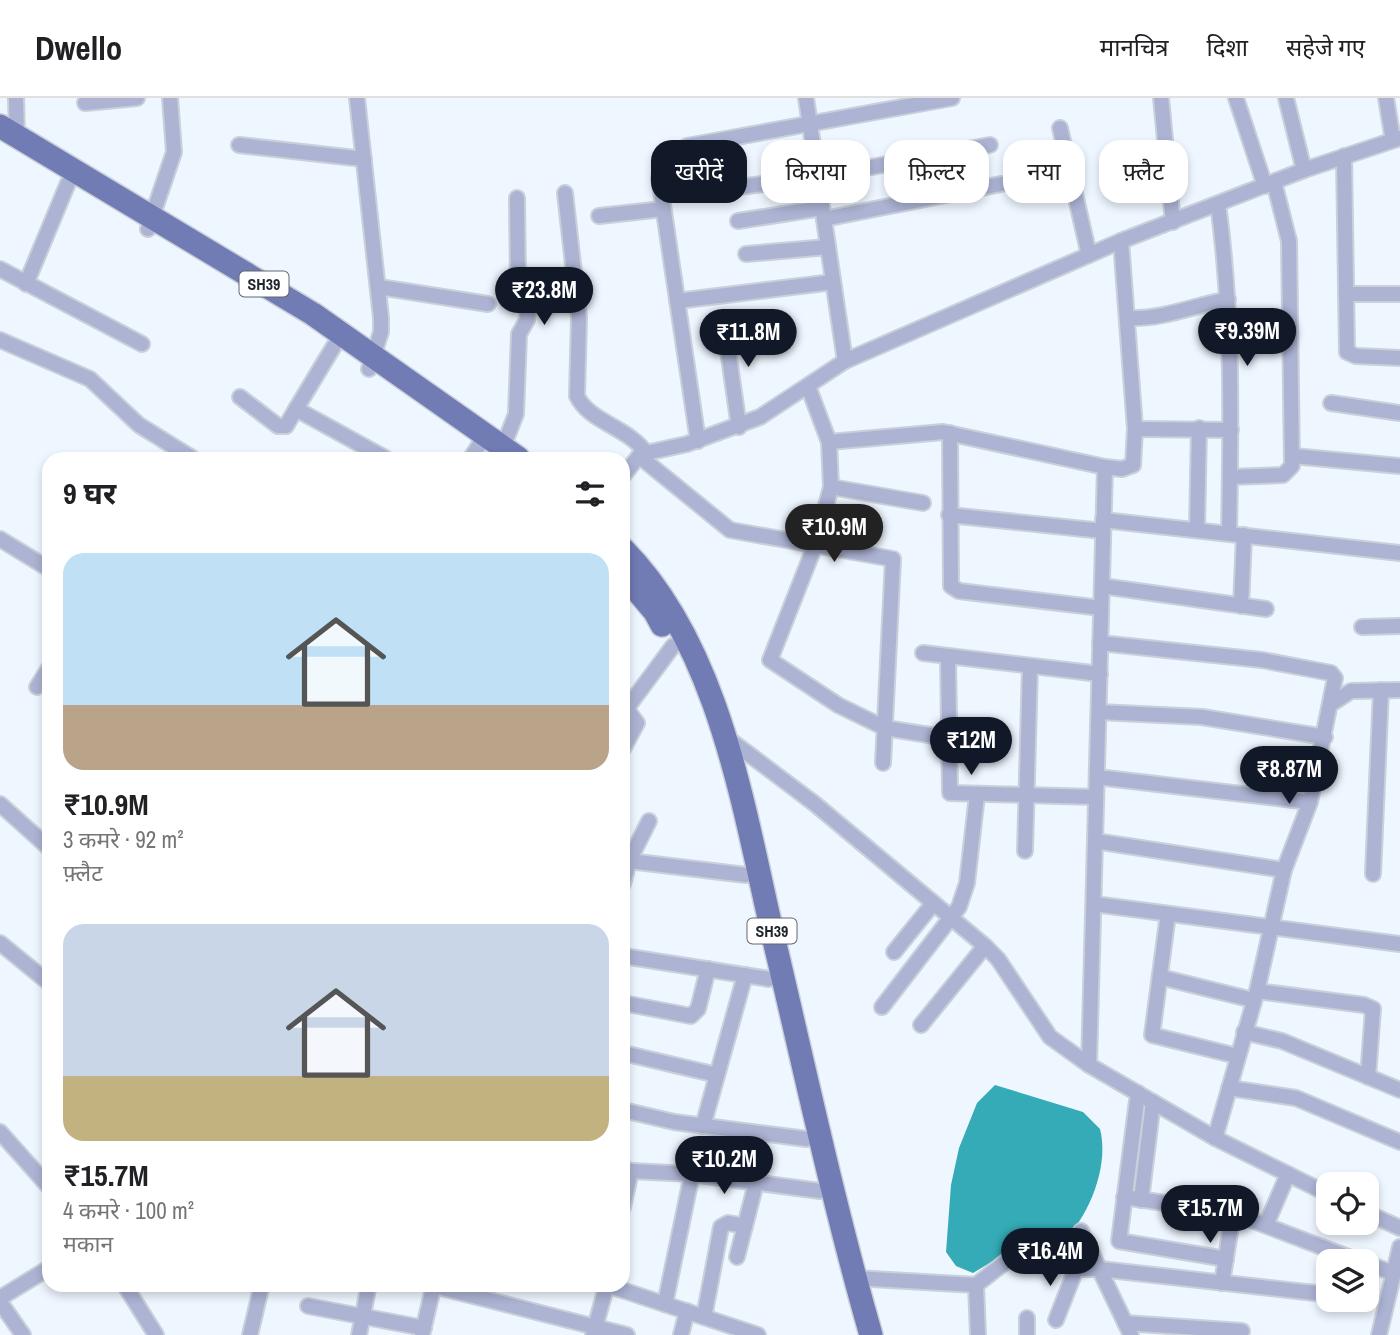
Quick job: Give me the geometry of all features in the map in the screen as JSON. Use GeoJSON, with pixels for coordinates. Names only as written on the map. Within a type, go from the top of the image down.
{"type":"FeatureCollection","features":[{"type":"Feature","properties":{"kind":"main road","name":"SH39"},"geometry":{"type":"LineString","coordinates":[[6,135],[68,183],[150,222]]}},
{"type":"Feature","properties":{"kind":"main road","name":"SH39"},"geometry":{"type":"LineString","coordinates":[[6,135],[217,263],[371,362],[427,406],[492,450]]}},
{"type":"Feature","properties":{"kind":"main road","name":"SH39"},"geometry":{"type":"LineString","coordinates":[[217,263],[334,346],[371,362]]}},
{"type":"Feature","properties":{"kind":"main road","name":"SH39"},"geometry":{"type":"LineString","coordinates":[[630,557],[657,587],[686,638],[721,733],[743,804],[820,1142],[871,1335]]}},
{"type":"Feature","properties":{"kind":"main road","name":"SH39"},"geometry":{"type":"LineString","coordinates":[[630,582],[655,612],[673,646],[705,726],[746,875],[807,1139],[857,1335]]}},
{"type":"Feature","properties":{"kind":"street"},"geometry":{"type":"LineString","coordinates":[[6,135],[16,98]]}},
{"type":"Feature","properties":{"kind":"street"},"geometry":{"type":"LineString","coordinates":[[85,103],[137,98]]}},
{"type":"Feature","properties":{"kind":"street"},"geometry":{"type":"LineString","coordinates":[[150,222],[174,152],[170,98]]}},
{"type":"Feature","properties":{"kind":"street"},"geometry":{"type":"LineString","coordinates":[[357,98],[379,288],[381,332],[371,362]]}},
{"type":"Feature","properties":{"kind":"street"},"geometry":{"type":"LineString","coordinates":[[806,98],[812,140]]}},
{"type":"Feature","properties":{"kind":"street"},"geometry":{"type":"LineString","coordinates":[[722,140],[951,98]]}},
{"type":"Feature","properties":{"kind":"street"},"geometry":{"type":"LineString","coordinates":[[1161,98],[1173,222]]}},
{"type":"Feature","properties":{"kind":"street"},"geometry":{"type":"LineString","coordinates":[[1230,477],[1283,475],[1291,471],[1293,456],[1289,242],[1270,184],[1236,98]]}},
{"type":"Feature","properties":{"kind":"street"},"geometry":{"type":"LineString","coordinates":[[1286,98],[1304,170]]}},
{"type":"Feature","properties":{"kind":"street"},"geometry":{"type":"LineString","coordinates":[[630,469],[643,455],[698,441],[739,426],[808,386],[845,360],[1088,255],[1304,170],[1396,139],[1386,98]]}},
{"type":"Feature","properties":{"kind":"street"},"geometry":{"type":"LineString","coordinates":[[1060,128],[1088,255]]}},
{"type":"Feature","properties":{"kind":"street"},"geometry":{"type":"LineString","coordinates":[[239,145],[364,159]]}},
{"type":"Feature","properties":{"kind":"street"},"geometry":{"type":"LineString","coordinates":[[870,167],[990,145]]}},
{"type":"Feature","properties":{"kind":"street"},"geometry":{"type":"LineString","coordinates":[[1344,156],[1347,352],[1356,356],[1400,358]]}},
{"type":"Feature","properties":{"kind":"street"},"geometry":{"type":"LineString","coordinates":[[26,284],[68,183]]}},
{"type":"Feature","properties":{"kind":"street"},"geometry":{"type":"LineString","coordinates":[[738,221],[823,214],[1001,184]]}},
{"type":"Feature","properties":{"kind":"street"},"geometry":{"type":"LineString","coordinates":[[565,193],[579,317],[577,396],[582,406],[630,434],[643,455],[730,530],[816,543],[894,559],[883,763]]}},
{"type":"Feature","properties":{"kind":"street"},"geometry":{"type":"LineString","coordinates":[[492,450],[516,414],[519,334],[527,320],[528,295],[518,284],[517,198]]}},
{"type":"Feature","properties":{"kind":"street"},"geometry":{"type":"LineString","coordinates":[[662,203],[698,441]]}},
{"type":"Feature","properties":{"kind":"street"},"geometry":{"type":"LineString","coordinates":[[822,203],[845,360]]}},
{"type":"Feature","properties":{"kind":"street"},"geometry":{"type":"LineString","coordinates":[[1218,204],[1228,299],[1231,430],[1229,534]]}},
{"type":"Feature","properties":{"kind":"street"},"geometry":{"type":"LineString","coordinates":[[599,216],[663,209]]}},
{"type":"Feature","properties":{"kind":"street"},"geometry":{"type":"LineString","coordinates":[[829,442],[950,433],[1105,467],[1122,469],[1133,465],[1135,429],[1129,318],[1121,241]]}},
{"type":"Feature","properties":{"kind":"street"},"geometry":{"type":"LineString","coordinates":[[746,254],[828,247]]}},
{"type":"Feature","properties":{"kind":"street"},"geometry":{"type":"LineString","coordinates":[[0,269],[142,344]]}},
{"type":"Feature","properties":{"kind":"street"},"geometry":{"type":"LineString","coordinates":[[677,301],[833,282]]}},
{"type":"Feature","properties":{"kind":"street"},"geometry":{"type":"LineString","coordinates":[[379,288],[488,304]]}},
{"type":"Feature","properties":{"kind":"street"},"geometry":{"type":"LineString","coordinates":[[1346,294],[1400,294]]}},
{"type":"Feature","properties":{"kind":"street"},"geometry":{"type":"LineString","coordinates":[[1129,318],[1155,318],[1191,306],[1228,299]]}},
{"type":"Feature","properties":{"kind":"street"},"geometry":{"type":"LineString","coordinates":[[739,426],[726,337],[734,332],[776,326]]}},
{"type":"Feature","properties":{"kind":"street"},"geometry":{"type":"LineString","coordinates":[[0,340],[90,379],[139,425],[182,452]]}},
{"type":"Feature","properties":{"kind":"street"},"geometry":{"type":"LineString","coordinates":[[240,397],[282,427],[334,346]]}},
{"type":"Feature","properties":{"kind":"street"},"geometry":{"type":"LineString","coordinates":[[808,386],[829,442],[831,487],[816,543],[770,660],[838,705],[885,728],[948,738]]}},
{"type":"Feature","properties":{"kind":"street"},"geometry":{"type":"LineString","coordinates":[[1331,403],[1400,413]]}},
{"type":"Feature","properties":{"kind":"street"},"geometry":{"type":"LineString","coordinates":[[296,409],[375,452]]}},
{"type":"Feature","properties":{"kind":"street"},"geometry":{"type":"LineString","coordinates":[[1197,530],[1199,428]]}},
{"type":"Feature","properties":{"kind":"street"},"geometry":{"type":"LineString","coordinates":[[1135,429],[1231,430]]}},
{"type":"Feature","properties":{"kind":"street"},"geometry":{"type":"LineString","coordinates":[[950,433],[949,581],[955,589],[1101,608]]}},
{"type":"Feature","properties":{"kind":"street"},"geometry":{"type":"LineString","coordinates":[[1293,456],[1400,466]]}},
{"type":"Feature","properties":{"kind":"street"},"geometry":{"type":"LineString","coordinates":[[1090,1065],[1105,467]]}},
{"type":"Feature","properties":{"kind":"street"},"geometry":{"type":"LineString","coordinates":[[831,487],[923,503]]}},
{"type":"Feature","properties":{"kind":"street"},"geometry":{"type":"LineString","coordinates":[[949,515],[1197,530],[1400,553]]}},
{"type":"Feature","properties":{"kind":"street"},"geometry":{"type":"LineString","coordinates":[[1241,606],[1244,535]]}},
{"type":"Feature","properties":{"kind":"street"},"geometry":{"type":"LineString","coordinates":[[0,538],[42,565]]}},
{"type":"Feature","properties":{"kind":"street"},"geometry":{"type":"LineString","coordinates":[[1102,586],[1266,609]]}},
{"type":"Feature","properties":{"kind":"street"},"geometry":{"type":"LineString","coordinates":[[1362,627],[1400,626]]}},
{"type":"Feature","properties":{"kind":"street"},"geometry":{"type":"LineString","coordinates":[[1100,643],[1262,660],[1331,673],[1335,678],[1310,802],[1284,870],[1255,995],[1215,1138]]}},
{"type":"Feature","properties":{"kind":"street"},"geometry":{"type":"LineString","coordinates":[[630,700],[673,646]]}},
{"type":"Feature","properties":{"kind":"street"},"geometry":{"type":"LineString","coordinates":[[923,653],[1100,674]]}},
{"type":"Feature","properties":{"kind":"street"},"geometry":{"type":"LineString","coordinates":[[948,656],[950,793],[1097,797]]}},
{"type":"Feature","properties":{"kind":"street"},"geometry":{"type":"LineString","coordinates":[[1025,851],[1030,666]]}},
{"type":"Feature","properties":{"kind":"street"},"geometry":{"type":"LineString","coordinates":[[37,687],[42,679]]}},
{"type":"Feature","properties":{"kind":"street"},"geometry":{"type":"LineString","coordinates":[[1373,874],[1381,690]]}},
{"type":"Feature","properties":{"kind":"street"},"geometry":{"type":"LineString","coordinates":[[1331,704],[1351,691],[1400,690]]}},
{"type":"Feature","properties":{"kind":"street"},"geometry":{"type":"LineString","coordinates":[[1099,712],[1202,717],[1325,737]]}},
{"type":"Feature","properties":{"kind":"street"},"geometry":{"type":"LineString","coordinates":[[630,713],[637,723],[630,736]]}},
{"type":"Feature","properties":{"kind":"street"},"geometry":{"type":"LineString","coordinates":[[721,733],[815,804],[932,905],[985,946],[998,959],[1049,1037],[1090,1065],[1215,1138],[1316,1188]]}},
{"type":"Feature","properties":{"kind":"street"},"geometry":{"type":"LineString","coordinates":[[1097,777],[1310,802]]}},
{"type":"Feature","properties":{"kind":"street"},"geometry":{"type":"LineString","coordinates":[[882,1007],[951,920],[964,895],[977,795]]}},
{"type":"Feature","properties":{"kind":"street"},"geometry":{"type":"LineString","coordinates":[[0,804],[42,842]]}},
{"type":"Feature","properties":{"kind":"street"},"geometry":{"type":"LineString","coordinates":[[630,859],[649,821]]}},
{"type":"Feature","properties":{"kind":"street"},"geometry":{"type":"LineString","coordinates":[[1095,841],[1284,870]]}},
{"type":"Feature","properties":{"kind":"street"},"geometry":{"type":"LineString","coordinates":[[630,861],[746,875]]}},
{"type":"Feature","properties":{"kind":"street"},"geometry":{"type":"LineString","coordinates":[[1094,904],[1400,944]]}},
{"type":"Feature","properties":{"kind":"street"},"geometry":{"type":"LineString","coordinates":[[894,952],[932,905]]}},
{"type":"Feature","properties":{"kind":"street"},"geometry":{"type":"LineString","coordinates":[[1168,914],[1152,1035],[1237,1056]]}},
{"type":"Feature","properties":{"kind":"street"},"geometry":{"type":"LineString","coordinates":[[0,943],[42,977]]}},
{"type":"Feature","properties":{"kind":"street"},"geometry":{"type":"LineString","coordinates":[[921,1025],[985,946]]}},
{"type":"Feature","properties":{"kind":"street"},"geometry":{"type":"LineString","coordinates":[[630,957],[769,979]]}},
{"type":"Feature","properties":{"kind":"street"},"geometry":{"type":"LineString","coordinates":[[630,1004],[691,1016],[698,1009],[708,969]]}},
{"type":"Feature","properties":{"kind":"street"},"geometry":{"type":"LineString","coordinates":[[703,1126],[745,975]]}},
{"type":"Feature","properties":{"kind":"street"},"geometry":{"type":"LineString","coordinates":[[1160,977],[1255,995],[1364,1005],[1373,1009],[1368,1077]]}},
{"type":"Feature","properties":{"kind":"street"},"geometry":{"type":"LineString","coordinates":[[1244,1032],[1282,1041],[1400,1090]]}},
{"type":"Feature","properties":{"kind":"street"},"geometry":{"type":"LineString","coordinates":[[630,1055],[717,1075]]}},
{"type":"Feature","properties":{"kind":"street"},"geometry":{"type":"LineString","coordinates":[[1229,1088],[1296,1098],[1400,1142]]}},
{"type":"Feature","properties":{"kind":"street"},"geometry":{"type":"LineString","coordinates":[[1138,1093],[1119,1241],[1226,1259]]}},
{"type":"Feature","properties":{"kind":"street"},"geometry":{"type":"LineString","coordinates":[[1141,1200],[1153,1102]]}},
{"type":"Feature","properties":{"kind":"street"},"geometry":{"type":"LineString","coordinates":[[630,1112],[703,1126],[807,1139]]}},
{"type":"Feature","properties":{"kind":"street"},"geometry":{"type":"LineString","coordinates":[[0,1132],[42,1179]]}},
{"type":"Feature","properties":{"kind":"street"},"geometry":{"type":"LineString","coordinates":[[630,1170],[692,1174],[820,1191]]}},
{"type":"Feature","properties":{"kind":"street"},"geometry":{"type":"LineString","coordinates":[[665,1304],[692,1174]]}},
{"type":"Feature","properties":{"kind":"street"},"geometry":{"type":"LineString","coordinates":[[1266,1225],[1288,1174]]}},
{"type":"Feature","properties":{"kind":"street"},"geometry":{"type":"LineString","coordinates":[[737,1257],[756,1183]]}},
{"type":"Feature","properties":{"kind":"street"},"geometry":{"type":"LineString","coordinates":[[1124,1197],[1233,1213],[1328,1249]]}},
{"type":"Feature","properties":{"kind":"street"},"geometry":{"type":"LineString","coordinates":[[1222,1283],[1233,1213]]}},
{"type":"Feature","properties":{"kind":"street"},"geometry":{"type":"LineString","coordinates":[[1379,1218],[1400,1228]]}},
{"type":"Feature","properties":{"kind":"street"},"geometry":{"type":"LineString","coordinates":[[704,1317],[721,1227],[728,1223],[745,1226]]}},
{"type":"Feature","properties":{"kind":"street"},"geometry":{"type":"LineString","coordinates":[[1081,1231],[1128,1329],[1242,1331]]}},
{"type":"Feature","properties":{"kind":"street"},"geometry":{"type":"LineString","coordinates":[[1379,1335],[1400,1247]]}},
{"type":"Feature","properties":{"kind":"street"},"geometry":{"type":"LineString","coordinates":[[855,1278],[976,1284],[1013,1256],[1038,1256],[1076,1269],[1100,1269],[1316,1293]]}},
{"type":"Feature","properties":{"kind":"street"},"geometry":{"type":"LineString","coordinates":[[1379,1268],[1394,1273]]}},
{"type":"Feature","properties":{"kind":"street"},"geometry":{"type":"LineString","coordinates":[[1056,1320],[1076,1269]]}},
{"type":"Feature","properties":{"kind":"street"},"geometry":{"type":"LineString","coordinates":[[23,1335],[0,1300],[42,1273]]}},
{"type":"Feature","properties":{"kind":"street"},"geometry":{"type":"LineString","coordinates":[[976,1284],[978,1335]]}},
{"type":"Feature","properties":{"kind":"street"},"geometry":{"type":"LineString","coordinates":[[129,1292],[156,1335]]}},
{"type":"Feature","properties":{"kind":"street"},"geometry":{"type":"LineString","coordinates":[[250,1335],[260,1292]]}},
{"type":"Feature","properties":{"kind":"street"},"geometry":{"type":"LineString","coordinates":[[359,1335],[367,1292]]}},
{"type":"Feature","properties":{"kind":"street"},"geometry":{"type":"LineString","coordinates":[[308,1306],[423,1331],[432,1292]]}},
{"type":"Feature","properties":{"kind":"street"},"geometry":{"type":"LineString","coordinates":[[494,1292],[594,1330],[627,1335]]}},
{"type":"Feature","properties":{"kind":"street"},"geometry":{"type":"LineString","coordinates":[[594,1330],[605,1292]]}},
{"type":"Feature","properties":{"kind":"street"},"geometry":{"type":"LineString","coordinates":[[628,1292],[751,1334]]}},
{"type":"Feature","properties":{"kind":"street"},"geometry":{"type":"LineString","coordinates":[[681,1335],[687,1311]]}},
{"type":"Feature","properties":{"kind":"street"},"geometry":{"type":"LineString","coordinates":[[1027,1318],[1027,1335]]}},
{"type":"Feature","properties":{"kind":"water"},"geometry":{"type":"Polygon","coordinates":[[[995,1085],[1083,1112],[1100,1129],[1102,1160],[1099,1177],[1087,1209],[1058,1247],[1013,1249],[973,1273],[956,1266],[946,1252],[951,1185],[959,1148],[977,1103],[995,1085]]]}}]}
